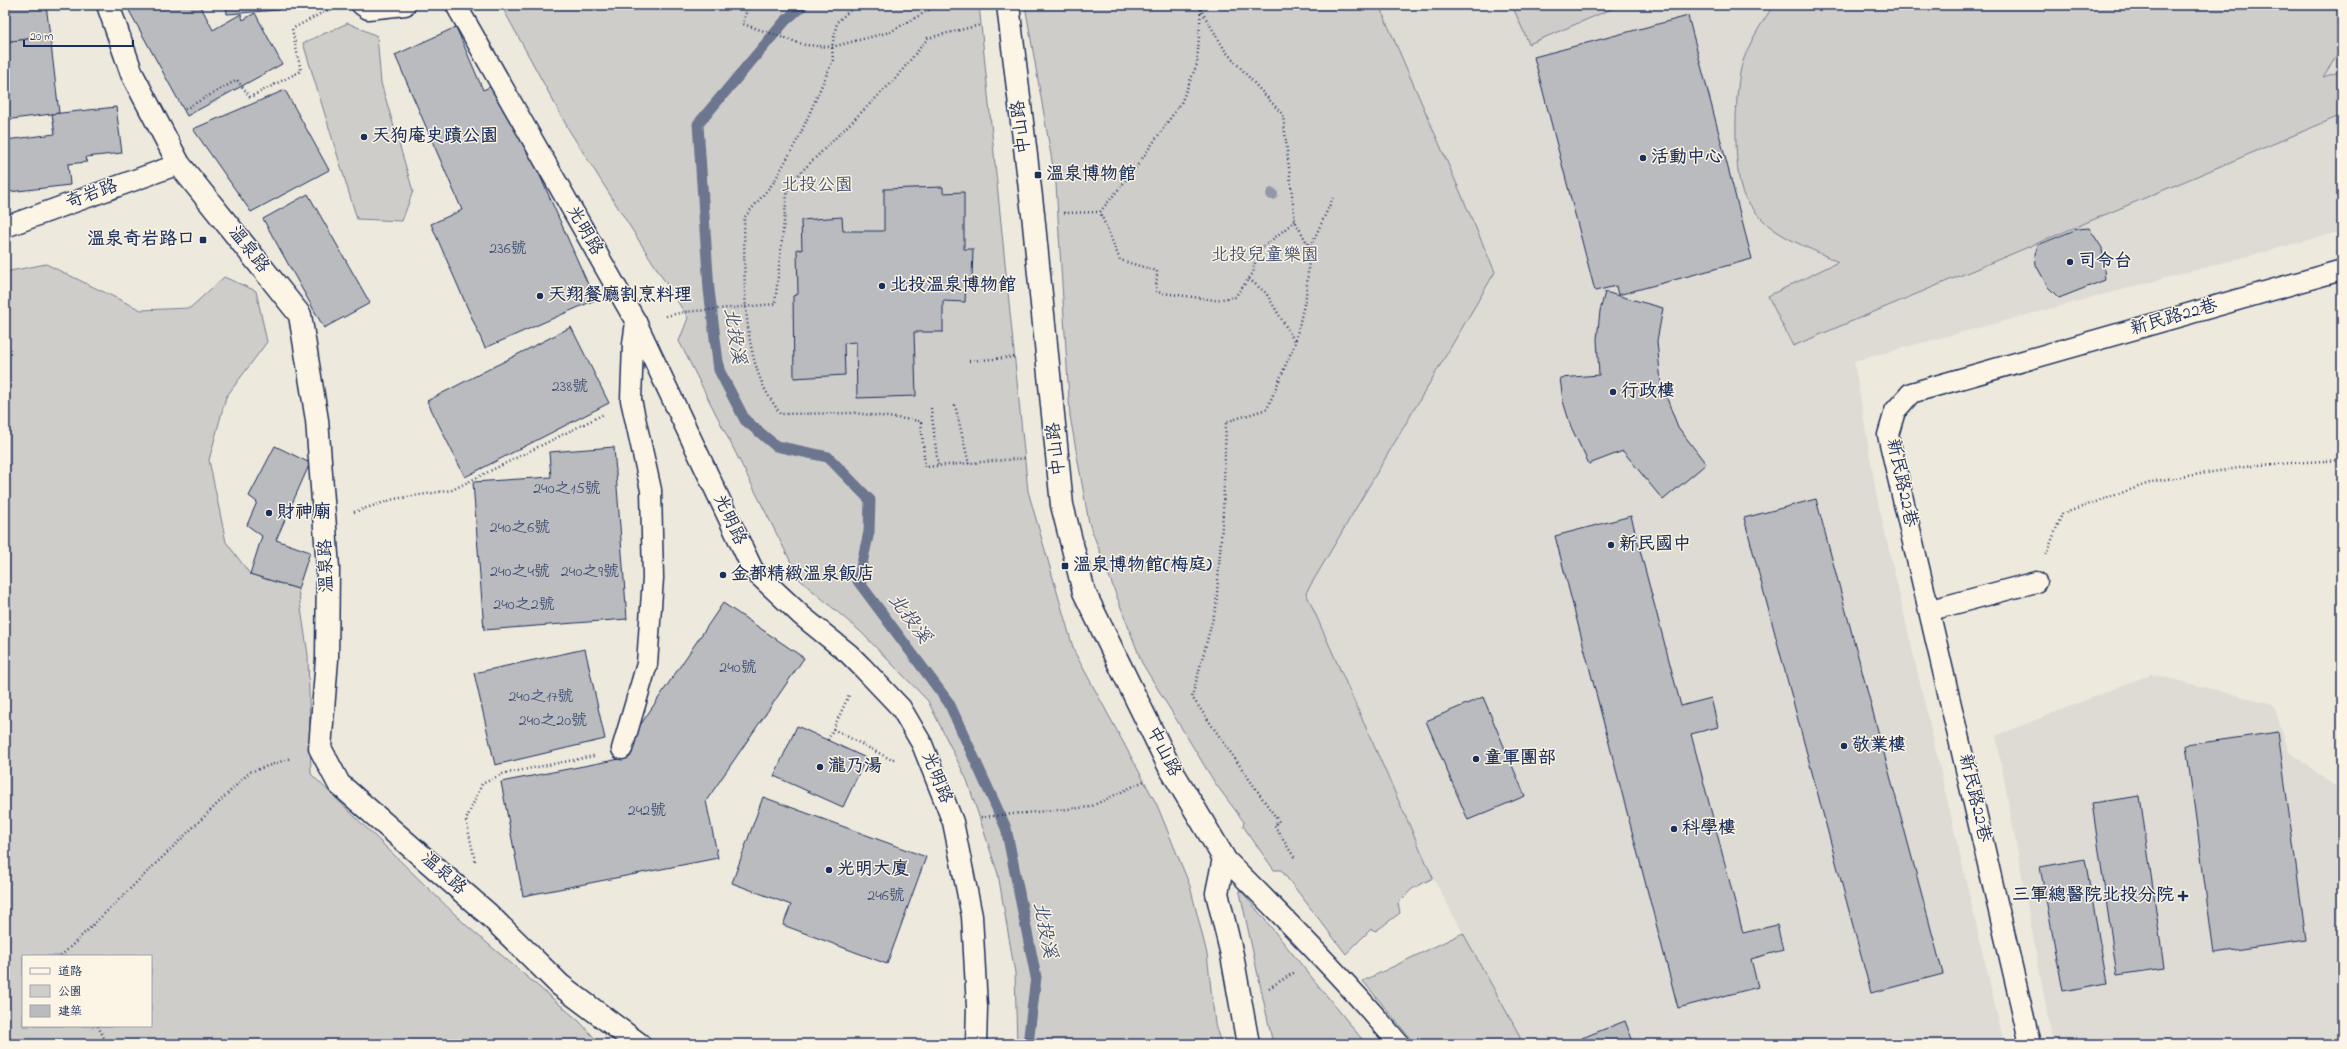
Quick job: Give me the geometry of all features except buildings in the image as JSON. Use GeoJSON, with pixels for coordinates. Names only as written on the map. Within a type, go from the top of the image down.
{"type":"FeatureCollection","features":[{"type":"Feature","properties":{"kind":"street","name":"溫泉路"},"geometry":{"type":"LineString","coordinates":[[108,5],[132,74],[179,164],[300,315],[317,420],[328,568],[327,658],[320,748],[340,784],[488,914],[560,985],[639,1044]]}},
{"type":"Feature","properties":{"kind":"street","name":"中山路"},"geometry":{"type":"LineString","coordinates":[[1008,5],[1033,214],[1062,505],[1084,592],[1170,766],[1224,858]]}},
{"type":"Feature","properties":{"kind":"street"},"geometry":{"type":"LineString","coordinates":[[1224,858],[1217,893],[1232,955],[1248,1044]]}},
{"type":"Feature","properties":{"kind":"lane"},"geometry":{"type":"LineString","coordinates":[[362,5],[368,9],[405,5]]}},
{"type":"Feature","properties":{"kind":"lane","name":"光明路"},"geometry":{"type":"LineString","coordinates":[[456,5],[636,322],[752,570],[802,616],[849,654],[862,667],[901,708],[922,744],[953,822],[972,916],[977,1008],[976,1044]]}},
{"type":"Feature","properties":{"kind":"lane","name":"奇岩路"},"geometry":{"type":"LineString","coordinates":[[5,227],[179,164]]}},
{"type":"Feature","properties":{"kind":"lane","name":"新民路22巷"},"geometry":{"type":"LineString","coordinates":[[2030,1044],[1931,610],[1888,435],[1895,411],[1911,394],[2342,270]]}},
{"type":"Feature","properties":{"kind":"lane"},"geometry":{"type":"LineString","coordinates":[[622,749],[647,664],[654,578],[651,490],[631,400],[633,344],[636,322]]}},
{"type":"Feature","properties":{"kind":"lane"},"geometry":{"type":"LineString","coordinates":[[1931,610],[2036,582]]}},
{"type":"Feature","properties":{"kind":"lane","name":"中山路"},"geometry":{"type":"LineString","coordinates":[[1224,858],[1307,940],[1355,992],[1399,1044]]}},
{"type":"Feature","properties":{"kind":"path"},"geometry":{"type":"LineString","coordinates":[[158,124],[237,80],[250,96],[301,71],[292,29],[336,5]]}},
{"type":"Feature","properties":{"kind":"path"},"geometry":{"type":"LineString","coordinates":[[748,5],[743,24],[805,45],[832,47],[890,32],[938,5]]}},
{"type":"Feature","properties":{"kind":"path"},"geometry":{"type":"LineString","coordinates":[[856,5],[837,22],[832,47],[833,60],[800,135],[774,182],[744,218],[746,307],[754,358],[763,386],[780,414],[855,413],[921,421],[925,467],[1030,458]]}},
{"type":"Feature","properties":{"kind":"path"},"geometry":{"type":"LineString","coordinates":[[1198,5],[1226,52],[1283,115],[1295,221],[1310,248]]}},
{"type":"Feature","properties":{"kind":"path"},"geometry":{"type":"LineString","coordinates":[[1033,214],[1100,212],[1134,170],[1181,103],[1197,64],[1201,9]]}},
{"type":"Feature","properties":{"kind":"path"},"geometry":{"type":"LineString","coordinates":[[684,312],[775,304],[788,185],[895,79],[928,38],[981,24]]}},
{"type":"Feature","properties":{"kind":"path"},"geometry":{"type":"LineString","coordinates":[[1294,857],[1274,825],[1280,822],[1192,697],[1216,607],[1223,512],[1226,422],[1267,409],[1295,342],[1306,296],[1310,248],[1333,198]]}},
{"type":"Feature","properties":{"kind":"path"},"geometry":{"type":"LineString","coordinates":[[1100,212],[1120,260],[1157,270],[1156,292],[1215,300],[1235,296],[1253,273],[1257,252],[1295,221]]}},
{"type":"Feature","properties":{"kind":"path"},"geometry":{"type":"LineString","coordinates":[[1249,279],[1266,293],[1295,342]]}},
{"type":"Feature","properties":{"kind":"path"},"geometry":{"type":"LineString","coordinates":[[968,362],[1020,357]]}},
{"type":"Feature","properties":{"kind":"path"},"geometry":{"type":"LineString","coordinates":[[351,513],[394,499],[452,490],[631,400]]}},
{"type":"Feature","properties":{"kind":"path"},"geometry":{"type":"LineString","coordinates":[[955,405],[969,464]]}},
{"type":"Feature","properties":{"kind":"path"},"geometry":{"type":"LineString","coordinates":[[931,408],[938,466]]}},
{"type":"Feature","properties":{"kind":"path"},"geometry":{"type":"LineString","coordinates":[[2036,582],[2062,514],[2155,481],[2258,465],[2342,460]]}},
{"type":"Feature","properties":{"kind":"path"},"geometry":{"type":"LineString","coordinates":[[828,740],[862,667]]}},
{"type":"Feature","properties":{"kind":"path"},"geometry":{"type":"LineString","coordinates":[[833,729],[892,760],[922,744]]}},
{"type":"Feature","properties":{"kind":"path"},"geometry":{"type":"LineString","coordinates":[[62,955],[250,772],[320,748]]}},
{"type":"Feature","properties":{"kind":"path"},"geometry":{"type":"LineString","coordinates":[[477,867],[466,820],[482,784],[502,774],[576,761],[622,749]]}},
{"type":"Feature","properties":{"kind":"path"},"geometry":{"type":"LineString","coordinates":[[978,817],[1090,807],[1148,779]]}},
{"type":"Feature","properties":{"kind":"path"},"geometry":{"type":"LineString","coordinates":[[1264,992],[1294,971],[1301,974]]}},
{"type":"Feature","properties":{"kind":"path"},"geometry":{"type":"LineString","coordinates":[[98,1027],[107,1044]]}},
{"type":"Feature","properties":{"kind":"shaded area","name":"新民國中"},"geometry":{"type":"Polygon","coordinates":[[[1379,5],[2342,5],[2342,231],[1854,361],[1877,498],[2004,1044],[1523,1044],[1433,878],[1306,593],[1495,272],[1379,5]]]}},
{"type":"Feature","properties":{"kind":"shaded area","name":"三軍總醫院北投分院"},"geometry":{"type":"Polygon","coordinates":[[[2151,674],[2273,704],[2289,752],[2342,791],[2342,1044],[2053,1044],[1996,736],[2151,674]]]}},
{"type":"Feature","properties":{"kind":"green space","name":"北投公園"},"geometry":{"type":"Polygon","coordinates":[[[501,5],[979,5],[1028,491],[1074,651],[1157,805],[1190,886],[1207,954],[1215,1024],[1221,1044],[1017,1044],[1015,973],[998,874],[967,780],[928,701],[861,632],[800,580],[679,341],[688,318],[569,130],[501,5]]]}},
{"type":"Feature","properties":{"kind":"green space","name":"北投兒童樂園"},"geometry":{"type":"Polygon","coordinates":[[[1025,5],[1379,5],[1495,272],[1306,593],[1433,878],[1412,889],[1398,903],[1400,913],[1376,931],[1371,929],[1346,954],[1281,870],[1274,870],[1243,826],[1244,822],[1215,783],[1142,663],[1089,523],[1070,416],[1056,184],[1025,5]]]}},
{"type":"Feature","properties":{"kind":"green space"},"geometry":{"type":"Polygon","coordinates":[[[1512,5],[1621,5],[1529,44],[1512,5]]]}},
{"type":"Feature","properties":{"kind":"green space"},"geometry":{"type":"Polygon","coordinates":[[[1774,5],[2342,5],[2342,48],[2323,77],[2342,71],[2342,115],[1793,346],[1768,296],[1838,262],[1793,241],[1768,225],[1754,210],[1743,194],[1740,182],[1736,148],[1736,108],[1740,73],[1743,61],[1753,39],[1774,5]]]}},
{"type":"Feature","properties":{"kind":"green space","name":"天狗庵史蹟公園"},"geometry":{"type":"Polygon","coordinates":[[[348,23],[377,36],[381,83],[413,191],[402,221],[357,219],[303,43],[348,23]]]}},
{"type":"Feature","properties":{"kind":"green space"},"geometry":{"type":"Polygon","coordinates":[[[46,264],[141,310],[190,308],[224,277],[256,291],[267,342],[226,397],[209,460],[226,542],[250,574],[298,589],[308,655],[311,774],[467,926],[579,1021],[600,1044],[5,1044],[5,272],[46,264]]]}},
{"type":"Feature","properties":{"kind":"green space"},"geometry":{"type":"Polygon","coordinates":[[[1239,888],[1366,1044],[1273,1044],[1239,888]]]}},
{"type":"Feature","properties":{"kind":"green space"},"geometry":{"type":"Polygon","coordinates":[[[1463,933],[1523,1044],[1415,1044],[1363,981],[1463,933]]]}},
{"type":"Feature","properties":{"kind":"waterway","name":"北投溪"},"geometry":{"type":"LineString","coordinates":[[803,5],[785,21],[698,124],[709,290],[719,370],[745,420],[776,446],[828,457],[870,500],[869,532],[858,581],[949,703],[1006,828],[1036,977],[1028,1044]]}},
{"type":"Feature","properties":{"kind":"place","name":"天狗庵史蹟公園"},"geometry":{"type":"Point","coordinates":[364,137]}},
{"type":"Feature","properties":{"kind":"place","name":"活動中心"},"geometry":{"type":"Point","coordinates":[1643,158]}},
{"type":"Feature","properties":{"kind":"place","name":"溫泉博物館"},"geometry":{"type":"Point","coordinates":[1038,175]}},
{"type":"Feature","properties":{"kind":"place","name":"溫泉奇岩路口"},"geometry":{"type":"Point","coordinates":[203,240]}},
{"type":"Feature","properties":{"kind":"place","name":"司令台"},"geometry":{"type":"Point","coordinates":[2070,262]}},
{"type":"Feature","properties":{"kind":"place","name":"北投溫泉博物館"},"geometry":{"type":"Point","coordinates":[882,286]}},
{"type":"Feature","properties":{"kind":"place","name":"天翔餐廳割烹料理"},"geometry":{"type":"Point","coordinates":[540,296]}},
{"type":"Feature","properties":{"kind":"place","name":"行政樓"},"geometry":{"type":"Point","coordinates":[1613,392]}},
{"type":"Feature","properties":{"kind":"place","name":"財神廟"},"geometry":{"type":"Point","coordinates":[269,513]}},
{"type":"Feature","properties":{"kind":"place","name":"新民國中"},"geometry":{"type":"Point","coordinates":[1611,545]}},
{"type":"Feature","properties":{"kind":"place","name":"溫泉博物館(梅庭)"},"geometry":{"type":"Point","coordinates":[1065,566]}},
{"type":"Feature","properties":{"kind":"place","name":"金都精緻溫泉飯店"},"geometry":{"type":"Point","coordinates":[723,575]}},
{"type":"Feature","properties":{"kind":"place","name":"敬業樓"},"geometry":{"type":"Point","coordinates":[1844,746]}},
{"type":"Feature","properties":{"kind":"place","name":"童軍團部"},"geometry":{"type":"Point","coordinates":[1476,759]}},
{"type":"Feature","properties":{"kind":"place","name":"瀧乃湯"},"geometry":{"type":"Point","coordinates":[820,767]}},
{"type":"Feature","properties":{"kind":"place","name":"科學樓"},"geometry":{"type":"Point","coordinates":[1674,829]}},
{"type":"Feature","properties":{"kind":"place","name":"光明大廈"},"geometry":{"type":"Point","coordinates":[829,870]}},
{"type":"Feature","properties":{"kind":"place","name":"三軍總醫院北投分院"},"geometry":{"type":"Point","coordinates":[2183,896]}}]}
